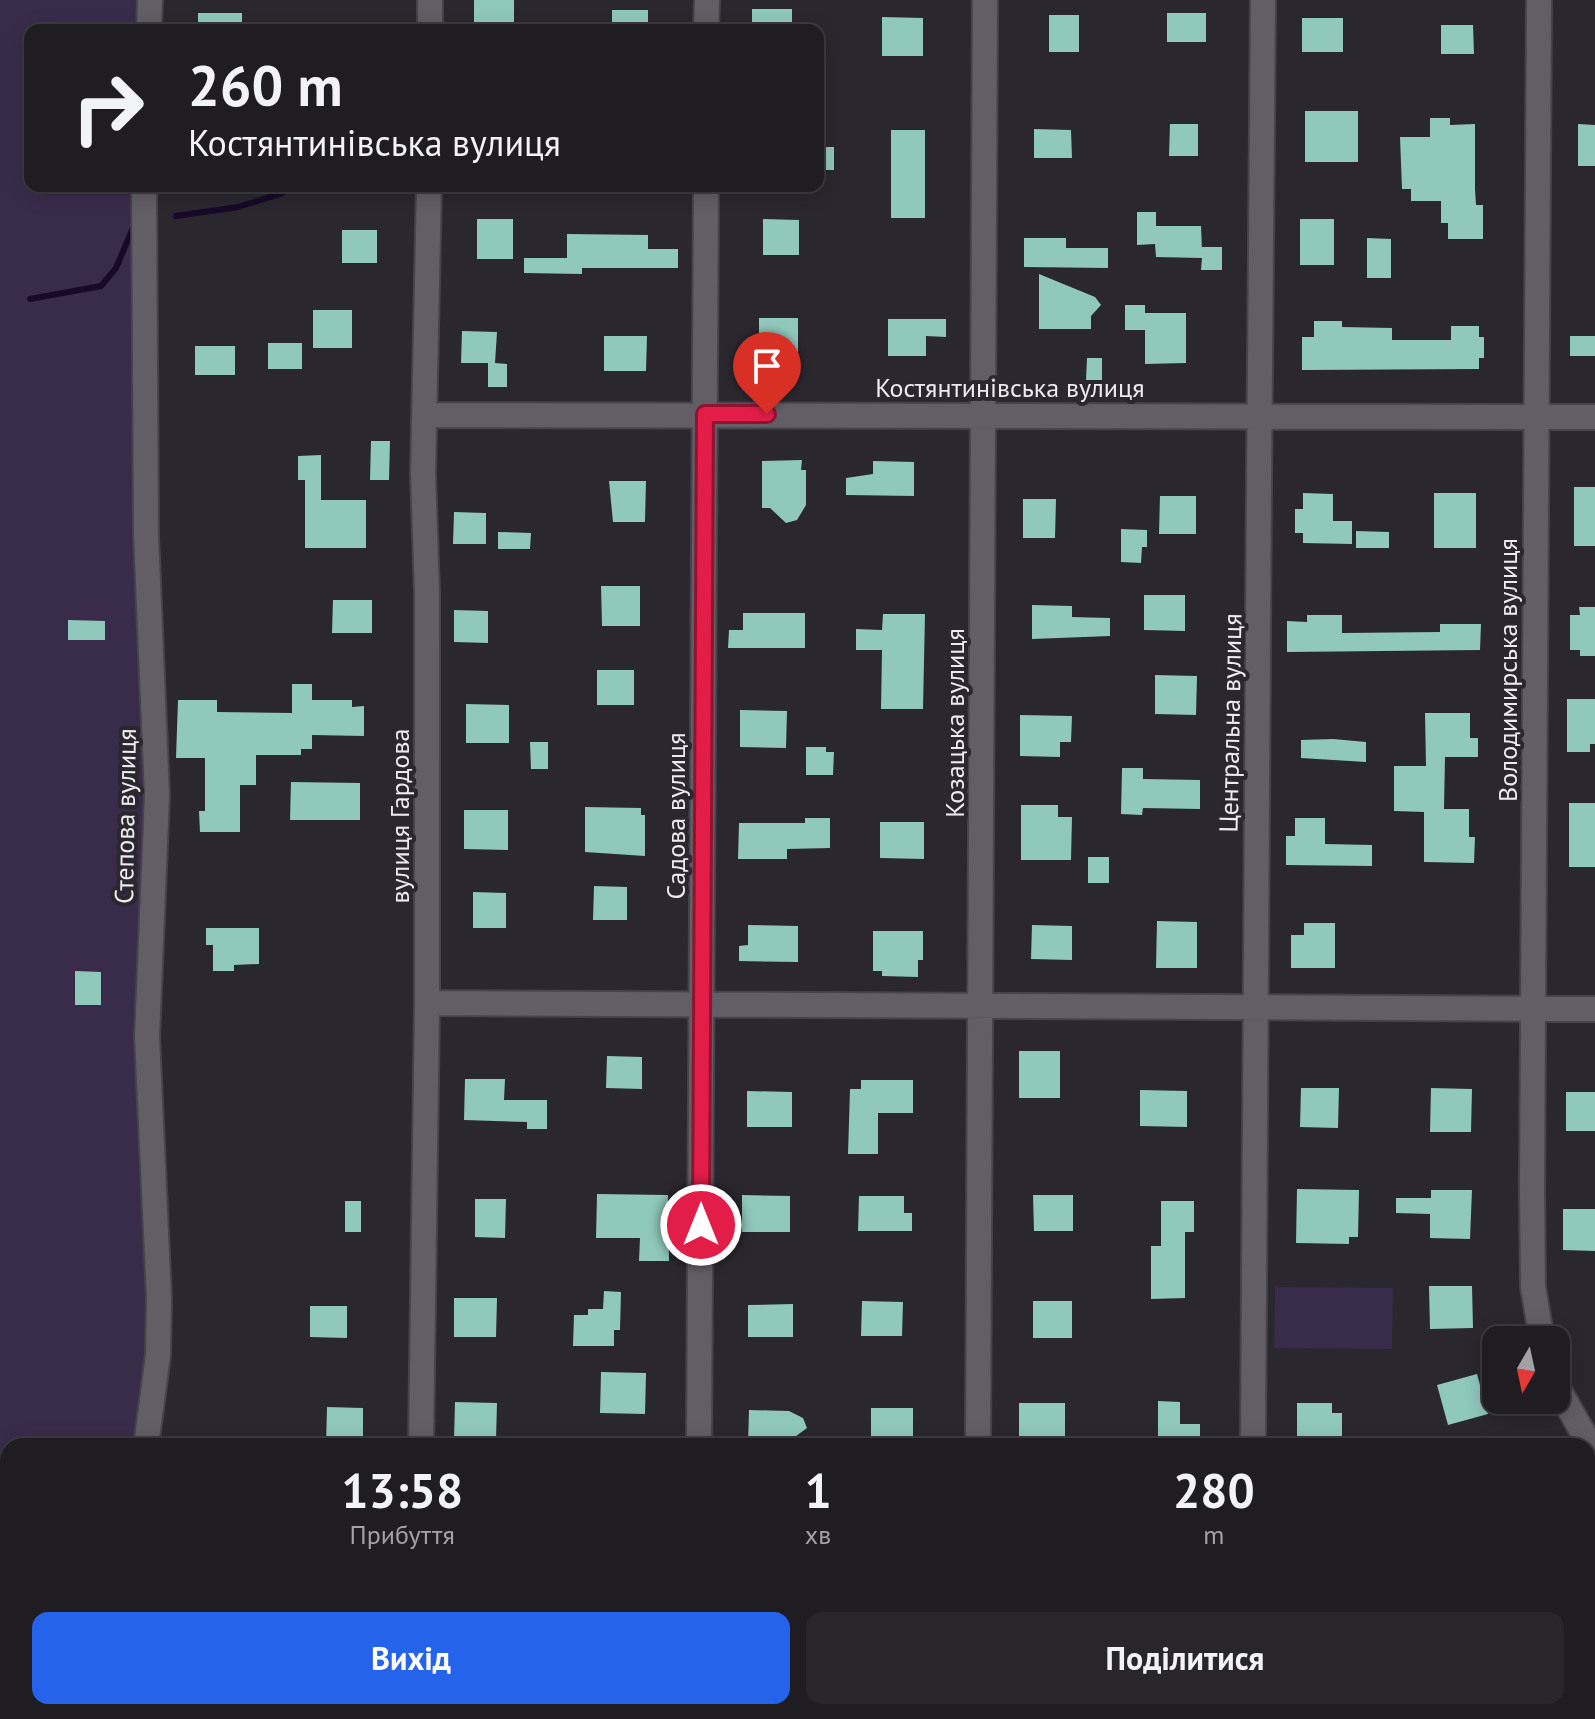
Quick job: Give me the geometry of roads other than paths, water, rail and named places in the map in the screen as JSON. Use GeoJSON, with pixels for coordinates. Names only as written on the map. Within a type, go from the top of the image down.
{"type":"FeatureCollection","features":[{"type":"Feature","properties":{"kind":"street"},"geometry":{"type":"LineString","coordinates":[[149,24],[150,0]]}},
{"type":"Feature","properties":{"kind":"street"},"geometry":{"type":"LineString","coordinates":[[430,0],[430,24]]}},
{"type":"Feature","properties":{"kind":"street"},"geometry":{"type":"LineString","coordinates":[[706,24],[707,0]]}},
{"type":"Feature","properties":{"kind":"street","name":"Козацька вулиця"},"geometry":{"type":"LineString","coordinates":[[978,1438],[985,0]]}},
{"type":"Feature","properties":{"kind":"street","name":"Центральна вулиця"},"geometry":{"type":"LineString","coordinates":[[1253,1438],[1253,1007],[1263,0]]}},
{"type":"Feature","properties":{"kind":"street","name":"Володимирська вулиця"},"geometry":{"type":"LineString","coordinates":[[1539,0],[1533,1287],[1540,1326]]}},
{"type":"Feature","properties":{"kind":"street","name":"Степова вулиця"},"geometry":{"type":"LineString","coordinates":[[144,192],[146,535],[157,781],[147,1037],[159,1298],[158,1355],[147,1438]]}},
{"type":"Feature","properties":{"kind":"street","name":"вулиця Гардова"},"geometry":{"type":"LineString","coordinates":[[421,1438],[427,1003],[425,415],[429,192]]}},
{"type":"Feature","properties":{"kind":"street","name":"Садова вулиця"},"geometry":{"type":"LineString","coordinates":[[699,1438],[706,192]]}},
{"type":"Feature","properties":{"kind":"street","name":"Костянтинівська вулиця"},"geometry":{"type":"LineString","coordinates":[[425,415],[1595,417]]}},
{"type":"Feature","properties":{"kind":"street"},"geometry":{"type":"LineString","coordinates":[[427,1003],[1595,1009]]}},
{"type":"Feature","properties":{"kind":"street"},"geometry":{"type":"LineString","coordinates":[[1570,1410],[1586,1438]]}},
{"type":"Feature","properties":{"kind":"waterway"},"geometry":{"type":"LineString","coordinates":[[176,216],[238,207],[283,193]]}},
{"type":"Feature","properties":{"kind":"waterway"},"geometry":{"type":"LineString","coordinates":[[30,299],[101,286],[116,268],[136,221]]}}]}
